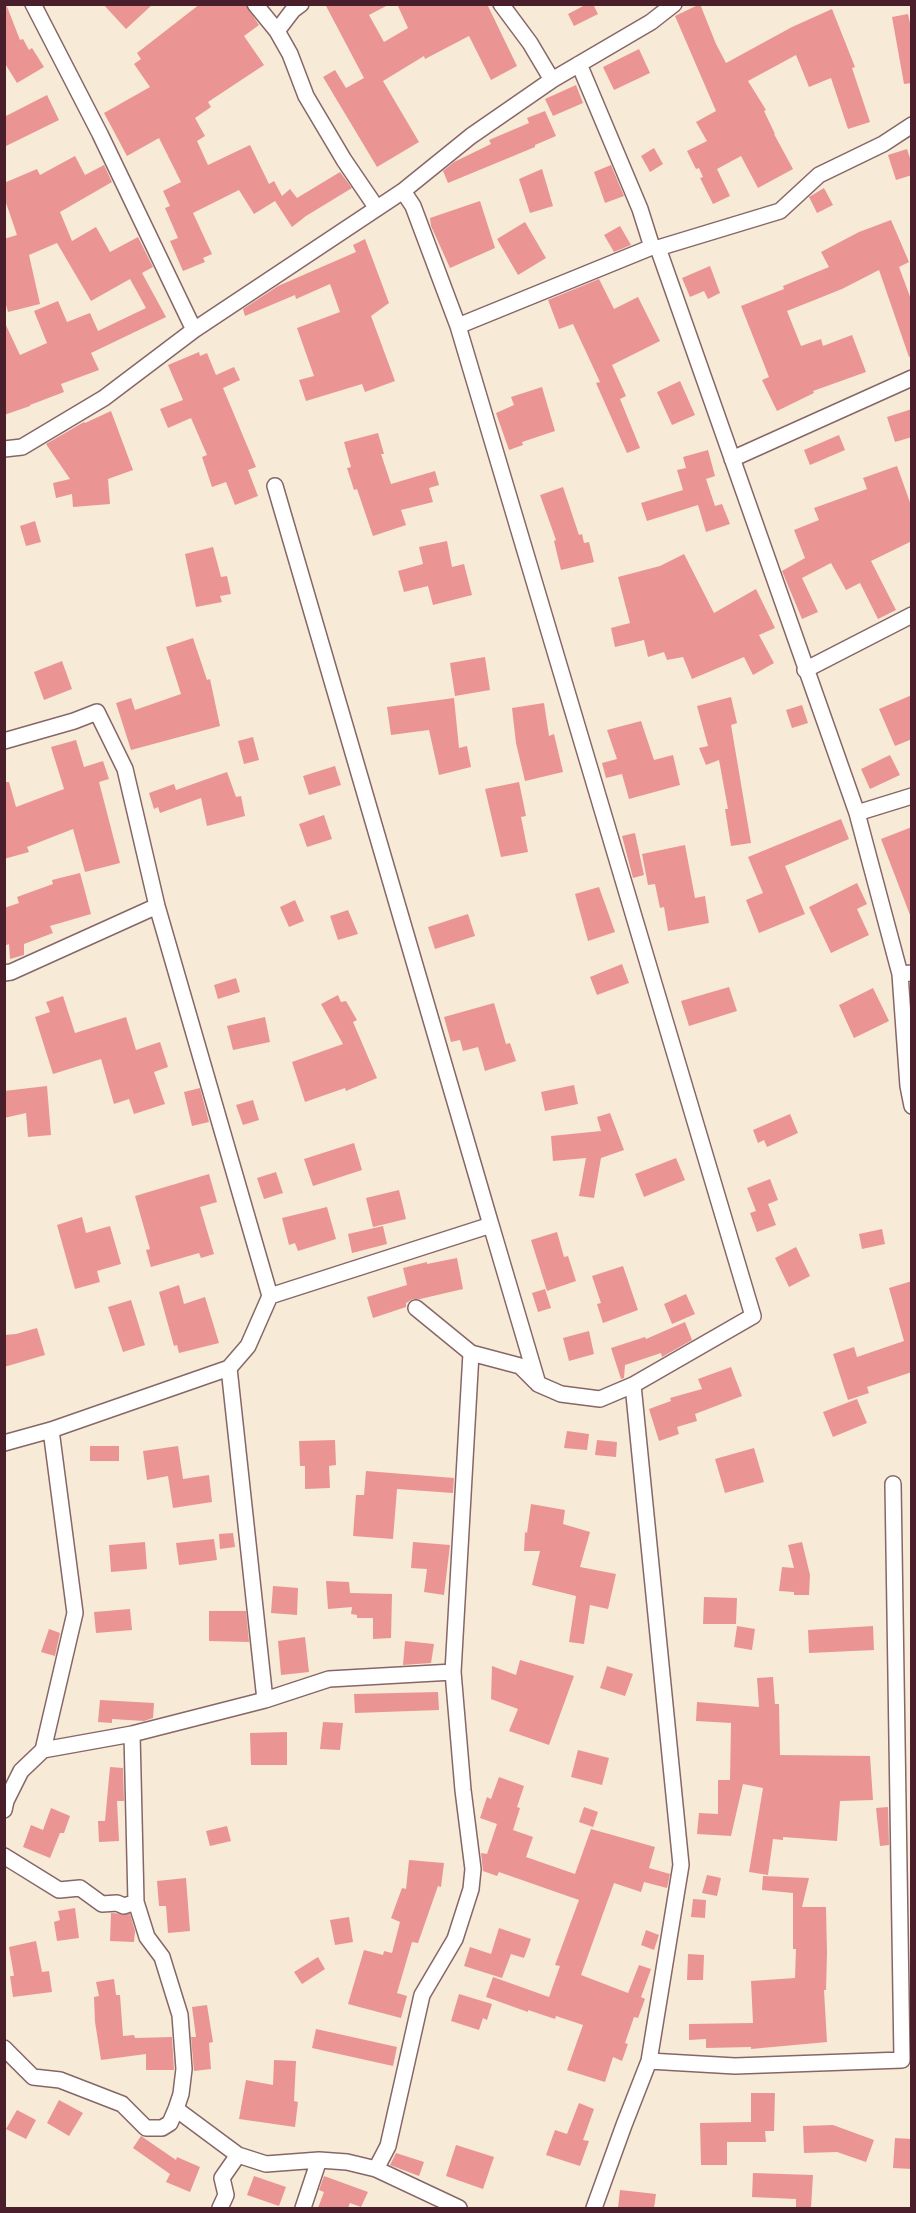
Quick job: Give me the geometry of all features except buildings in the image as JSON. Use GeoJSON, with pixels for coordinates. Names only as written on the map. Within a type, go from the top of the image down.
{"type":"FeatureCollection","features":[{"type":"Feature","properties":{"kind":"street"},"geometry":{"type":"LineString","coordinates":[[33,4],[100,134],[194,330]]}},
{"type":"Feature","properties":{"kind":"street"},"geometry":{"type":"LineString","coordinates":[[255,4],[277,31],[290,54],[306,96],[344,160],[376,207]]}},
{"type":"Feature","properties":{"kind":"street"},"geometry":{"type":"LineString","coordinates":[[277,31],[293,10],[301,4]]}},
{"type":"Feature","properties":{"kind":"street"},"geometry":{"type":"LineString","coordinates":[[501,4],[530,43],[552,80]]}},
{"type":"Feature","properties":{"kind":"street"},"geometry":{"type":"LineString","coordinates":[[4,449],[22,447],[104,398],[194,330],[403,191],[471,136],[552,80],[651,22],[674,4]]}},
{"type":"Feature","properties":{"kind":"street"},"geometry":{"type":"LineString","coordinates":[[579,64],[655,247],[857,813],[906,973],[908,1086],[912,1106]]}},
{"type":"Feature","properties":{"kind":"street"},"geometry":{"type":"LineString","coordinates":[[458,326],[655,247],[780,211],[819,175],[883,144],[912,126]]}},
{"type":"Feature","properties":{"kind":"street"},"geometry":{"type":"LineString","coordinates":[[403,191],[413,206],[458,326],[753,1316],[633,1385],[600,1399],[561,1394],[538,1384],[520,1366],[471,1353],[417,1308]]}},
{"type":"Feature","properties":{"kind":"street"},"geometry":{"type":"LineString","coordinates":[[732,459],[912,378]]}},
{"type":"Feature","properties":{"kind":"street"},"geometry":{"type":"LineString","coordinates":[[275,486],[538,1384]]}},
{"type":"Feature","properties":{"kind":"street"},"geometry":{"type":"LineString","coordinates":[[805,670],[912,615]]}},
{"type":"Feature","properties":{"kind":"street"},"geometry":{"type":"LineString","coordinates":[[4,741],[97,712],[125,770],[157,906],[270,1296],[248,1346],[229,1368],[51,1430],[4,1443]]}},
{"type":"Feature","properties":{"kind":"street"},"geometry":{"type":"LineString","coordinates":[[857,813],[912,796]]}},
{"type":"Feature","properties":{"kind":"street"},"geometry":{"type":"LineString","coordinates":[[4,973],[11,972],[157,906]]}},
{"type":"Feature","properties":{"kind":"street"},"geometry":{"type":"LineString","coordinates":[[270,1296],[491,1225]]}},
{"type":"Feature","properties":{"kind":"street"},"geometry":{"type":"LineString","coordinates":[[376,2169],[388,2146],[422,1995],[455,1939],[471,1889],[473,1869],[463,1790],[453,1672],[471,1353]]}},
{"type":"Feature","properties":{"kind":"street"},"geometry":{"type":"LineString","coordinates":[[229,1368],[265,1700]]}},
{"type":"Feature","properties":{"kind":"street"},"geometry":{"type":"LineString","coordinates":[[594,2208],[649,2061],[681,1864],[633,1385]]}},
{"type":"Feature","properties":{"kind":"street"},"geometry":{"type":"LineString","coordinates":[[4,1810],[21,1771],[43,1750],[75,1613],[51,1430]]}},
{"type":"Feature","properties":{"kind":"street"},"geometry":{"type":"LineString","coordinates":[[649,2061],[735,2066],[907,2060],[893,1484]]}},
{"type":"Feature","properties":{"kind":"street"},"geometry":{"type":"LineString","coordinates":[[43,1750],[132,1734],[265,1700],[329,1679],[453,1672]]}},
{"type":"Feature","properties":{"kind":"street"},"geometry":{"type":"LineString","coordinates":[[4,2048],[33,2077],[60,2079],[122,2104],[146,2128],[162,2128],[170,2122],[176,2109],[181,2094],[184,2069],[180,2015],[162,1957],[147,1938],[136,1902],[132,1734]]}},
{"type":"Feature","properties":{"kind":"street"},"geometry":{"type":"LineString","coordinates":[[4,1856],[59,1890],[80,1888],[102,1904],[117,1903],[124,1906],[136,1902]]}},
{"type":"Feature","properties":{"kind":"street"},"geometry":{"type":"LineString","coordinates":[[176,2109],[237,2155],[266,2164],[319,2160],[347,2162],[376,2169],[459,2208]]}},
{"type":"Feature","properties":{"kind":"street"},"geometry":{"type":"LineString","coordinates":[[220,2208],[226,2195],[222,2178],[237,2155]]}},
{"type":"Feature","properties":{"kind":"street"},"geometry":{"type":"LineString","coordinates":[[303,2208],[319,2160]]}}]}
